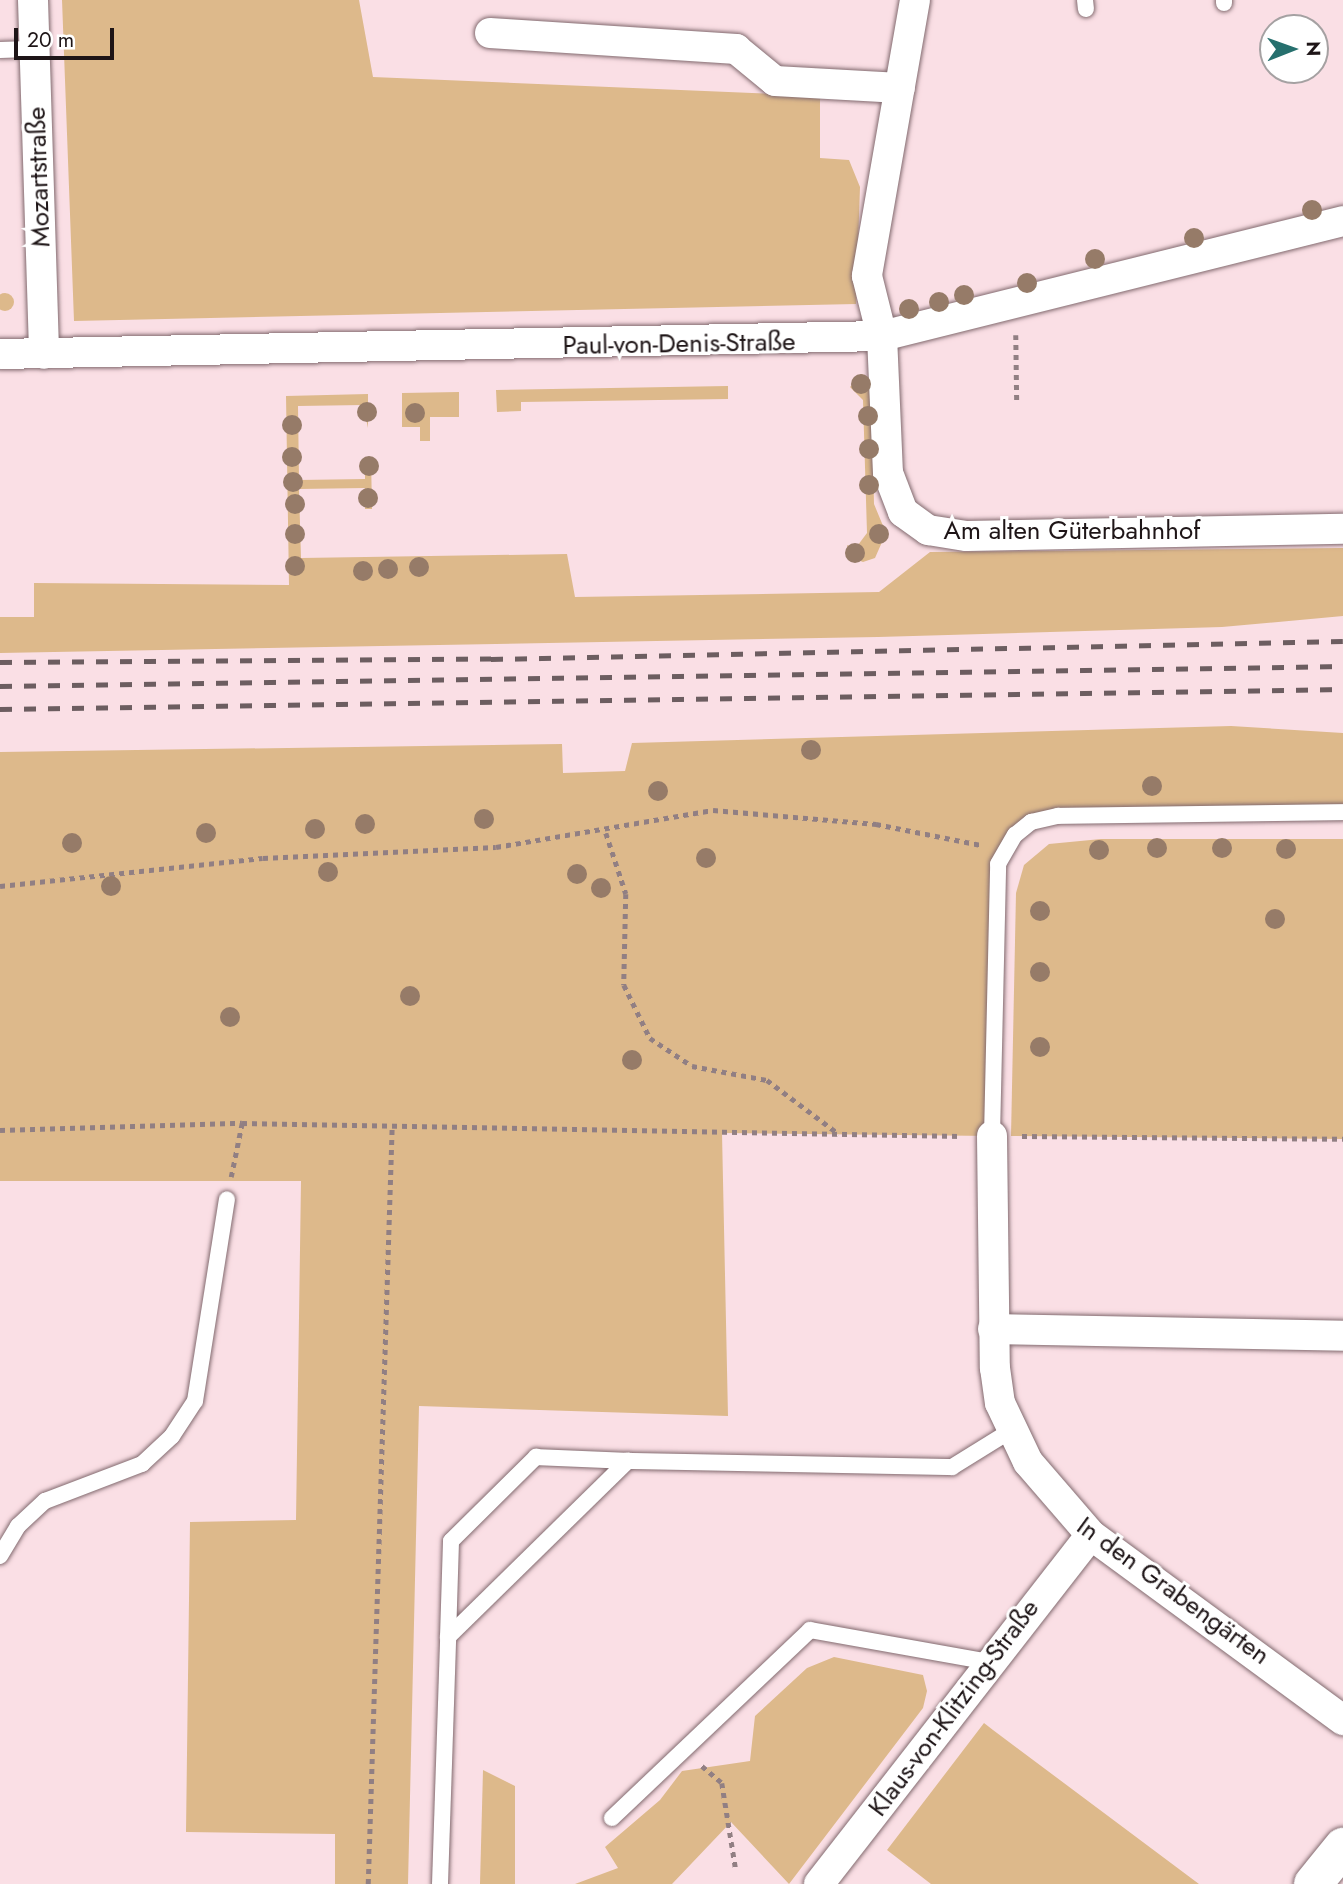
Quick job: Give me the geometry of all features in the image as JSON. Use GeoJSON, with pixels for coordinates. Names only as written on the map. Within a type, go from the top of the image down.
{"type":"FeatureCollection","features":[{"type":"Feature","properties":{"kind":"main road"},"geometry":{"type":"LineString","coordinates":[[1313,1884],[1343,1847]]}},
{"type":"Feature","properties":{"kind":"street","name":"Mozartstraße"},"geometry":{"type":"LineString","coordinates":[[33,0],[44,354]]}},
{"type":"Feature","properties":{"kind":"street","name":"Am alten Güterbahnhof"},"geometry":{"type":"LineString","coordinates":[[915,0],[867,276],[882,336],[891,488],[904,512],[928,530],[967,536],[1343,529]]}},
{"type":"Feature","properties":{"kind":"street"},"geometry":{"type":"LineString","coordinates":[[490,33],[736,49],[775,80],[900,88]]}},
{"type":"Feature","properties":{"kind":"street","name":"Paul-von-Denis-Straße"},"geometry":{"type":"LineString","coordinates":[[0,354],[882,336],[1343,221]]}},
{"type":"Feature","properties":{"kind":"street","name":"In den Grabengärten"},"geometry":{"type":"LineString","coordinates":[[992,1136],[993,1329],[1000,1403],[1010,1431],[1045,1489],[1091,1535],[1309,1690],[1343,1720]]}},
{"type":"Feature","properties":{"kind":"street"},"geometry":{"type":"LineString","coordinates":[[993,1329],[1343,1336]]}},
{"type":"Feature","properties":{"kind":"street","name":"Klaus-von-Klitzing-Straße"},"geometry":{"type":"LineString","coordinates":[[819,1884],[989,1662],[1091,1535]]}},
{"type":"Feature","properties":{"kind":"street"},"geometry":{"type":"LineString","coordinates":[[1309,1690],[1343,1688]]}},
{"type":"Feature","properties":{"kind":"lane"},"geometry":{"type":"LineString","coordinates":[[0,50],[36,49]]}},
{"type":"Feature","properties":{"kind":"lane"},"geometry":{"type":"LineString","coordinates":[[992,1136],[994,927],[1003,850],[1031,822],[1058,816],[1343,812]]}},
{"type":"Feature","properties":{"kind":"lane"},"geometry":{"type":"LineString","coordinates":[[0,1556],[18,1526],[45,1501],[142,1464],[172,1436],[195,1401],[227,1200]]}},
{"type":"Feature","properties":{"kind":"lane"},"geometry":{"type":"LineString","coordinates":[[440,1884],[451,1541],[536,1457],[953,1467],[1010,1431]]}},
{"type":"Feature","properties":{"kind":"lane"},"geometry":{"type":"LineString","coordinates":[[448,1637],[628,1461]]}},
{"type":"Feature","properties":{"kind":"lane"},"geometry":{"type":"LineString","coordinates":[[612,1818],[810,1630],[989,1662]]}},
{"type":"Feature","properties":{"kind":"path"},"geometry":{"type":"LineString","coordinates":[[1014,303],[1017,404]]}},
{"type":"Feature","properties":{"kind":"path"},"geometry":{"type":"LineString","coordinates":[[0,886],[606,833],[653,817],[774,811],[1003,850]]}},
{"type":"Feature","properties":{"kind":"path"},"geometry":{"type":"LineString","coordinates":[[606,833],[626,894],[624,985],[650,1038],[692,1066],[775,1084],[839,1134]]}},
{"type":"Feature","properties":{"kind":"path"},"geometry":{"type":"LineString","coordinates":[[0,1130],[243,1123],[839,1134],[1343,1139]]}},
{"type":"Feature","properties":{"kind":"path"},"geometry":{"type":"LineString","coordinates":[[227,1200],[243,1123]]}},
{"type":"Feature","properties":{"kind":"path"},"geometry":{"type":"LineString","coordinates":[[368,1884],[392,1125]]}},
{"type":"Feature","properties":{"kind":"path"},"geometry":{"type":"LineString","coordinates":[[683,1749],[722,1783],[736,1870]]}},
{"type":"Feature","properties":{"kind":"shaded area"},"geometry":{"type":"Polygon","coordinates":[[[62,0],[359,0],[373,77],[820,96],[820,158],[849,160],[860,187],[856,304],[74,321],[62,0]]]}},
{"type":"Feature","properties":{"kind":"shaded area"},"geometry":{"type":"Polygon","coordinates":[[[1,293],[9,293],[14,302],[12,309],[1,311],[-4,306],[-4,298],[1,293]]]}},
{"type":"Feature","properties":{"kind":"shaded area"},"geometry":{"type":"Polygon","coordinates":[[[862,374],[871,381],[874,504],[886,533],[875,558],[863,562],[850,557],[847,545],[855,549],[867,533],[863,400],[850,387],[862,374]]]}},
{"type":"Feature","properties":{"kind":"shaded area"},"geometry":{"type":"Polygon","coordinates":[[[728,386],[728,399],[521,402],[521,411],[497,412],[496,390],[728,386]]]}},
{"type":"Feature","properties":{"kind":"shaded area"},"geometry":{"type":"Polygon","coordinates":[[[459,392],[459,417],[430,417],[430,441],[420,441],[420,427],[402,427],[402,393],[459,392]]]}},
{"type":"Feature","properties":{"kind":"shaded area"},"geometry":{"type":"Polygon","coordinates":[[[368,394],[368,428],[363,405],[298,406],[299,480],[365,479],[365,457],[371,457],[372,509],[365,509],[365,488],[299,489],[301,558],[567,554],[575,597],[879,592],[930,552],[1343,548],[1343,616],[1222,627],[878,637],[0,653],[0,617],[34,617],[34,583],[289,585],[286,396],[368,394]]]}},
{"type":"Feature","properties":{"kind":"shaded area"},"geometry":{"type":"Polygon","coordinates":[[[1231,726],[1343,733],[1343,812],[1040,819],[1003,850],[992,1136],[722,1133],[728,1416],[419,1406],[408,1884],[335,1884],[335,1834],[186,1832],[190,1522],[296,1520],[301,1181],[0,1181],[0,752],[562,744],[563,773],[625,771],[632,743],[1231,726]]]}},
{"type":"Feature","properties":{"kind":"shaded area"},"geometry":{"type":"Polygon","coordinates":[[[1101,839],[1343,839],[1343,1139],[1011,1136],[1016,893],[1024,865],[1049,844],[1101,839]]]}},
{"type":"Feature","properties":{"kind":"shaded area"},"geometry":{"type":"Polygon","coordinates":[[[834,1657],[923,1675],[927,1691],[923,1708],[789,1884],[731,1822],[672,1884],[575,1884],[618,1868],[605,1847],[660,1800],[682,1771],[750,1761],[755,1716],[807,1668],[834,1657]]]}},
{"type":"Feature","properties":{"kind":"shaded area"},"geometry":{"type":"Polygon","coordinates":[[[984,1723],[1199,1884],[931,1884],[887,1850],[984,1723]]]}},
{"type":"Feature","properties":{"kind":"shaded area"},"geometry":{"type":"Polygon","coordinates":[[[483,1770],[515,1786],[515,1884],[480,1884],[483,1770]]]}},
{"type":"Feature","properties":{"kind":"railway"},"geometry":{"type":"LineString","coordinates":[[0,662],[491,659],[1343,641]]}},
{"type":"Feature","properties":{"kind":"railway"},"geometry":{"type":"LineString","coordinates":[[0,686],[1343,666]]}},
{"type":"Feature","properties":{"kind":"railway"},"geometry":{"type":"LineString","coordinates":[[0,709],[1343,689]]}}]}
